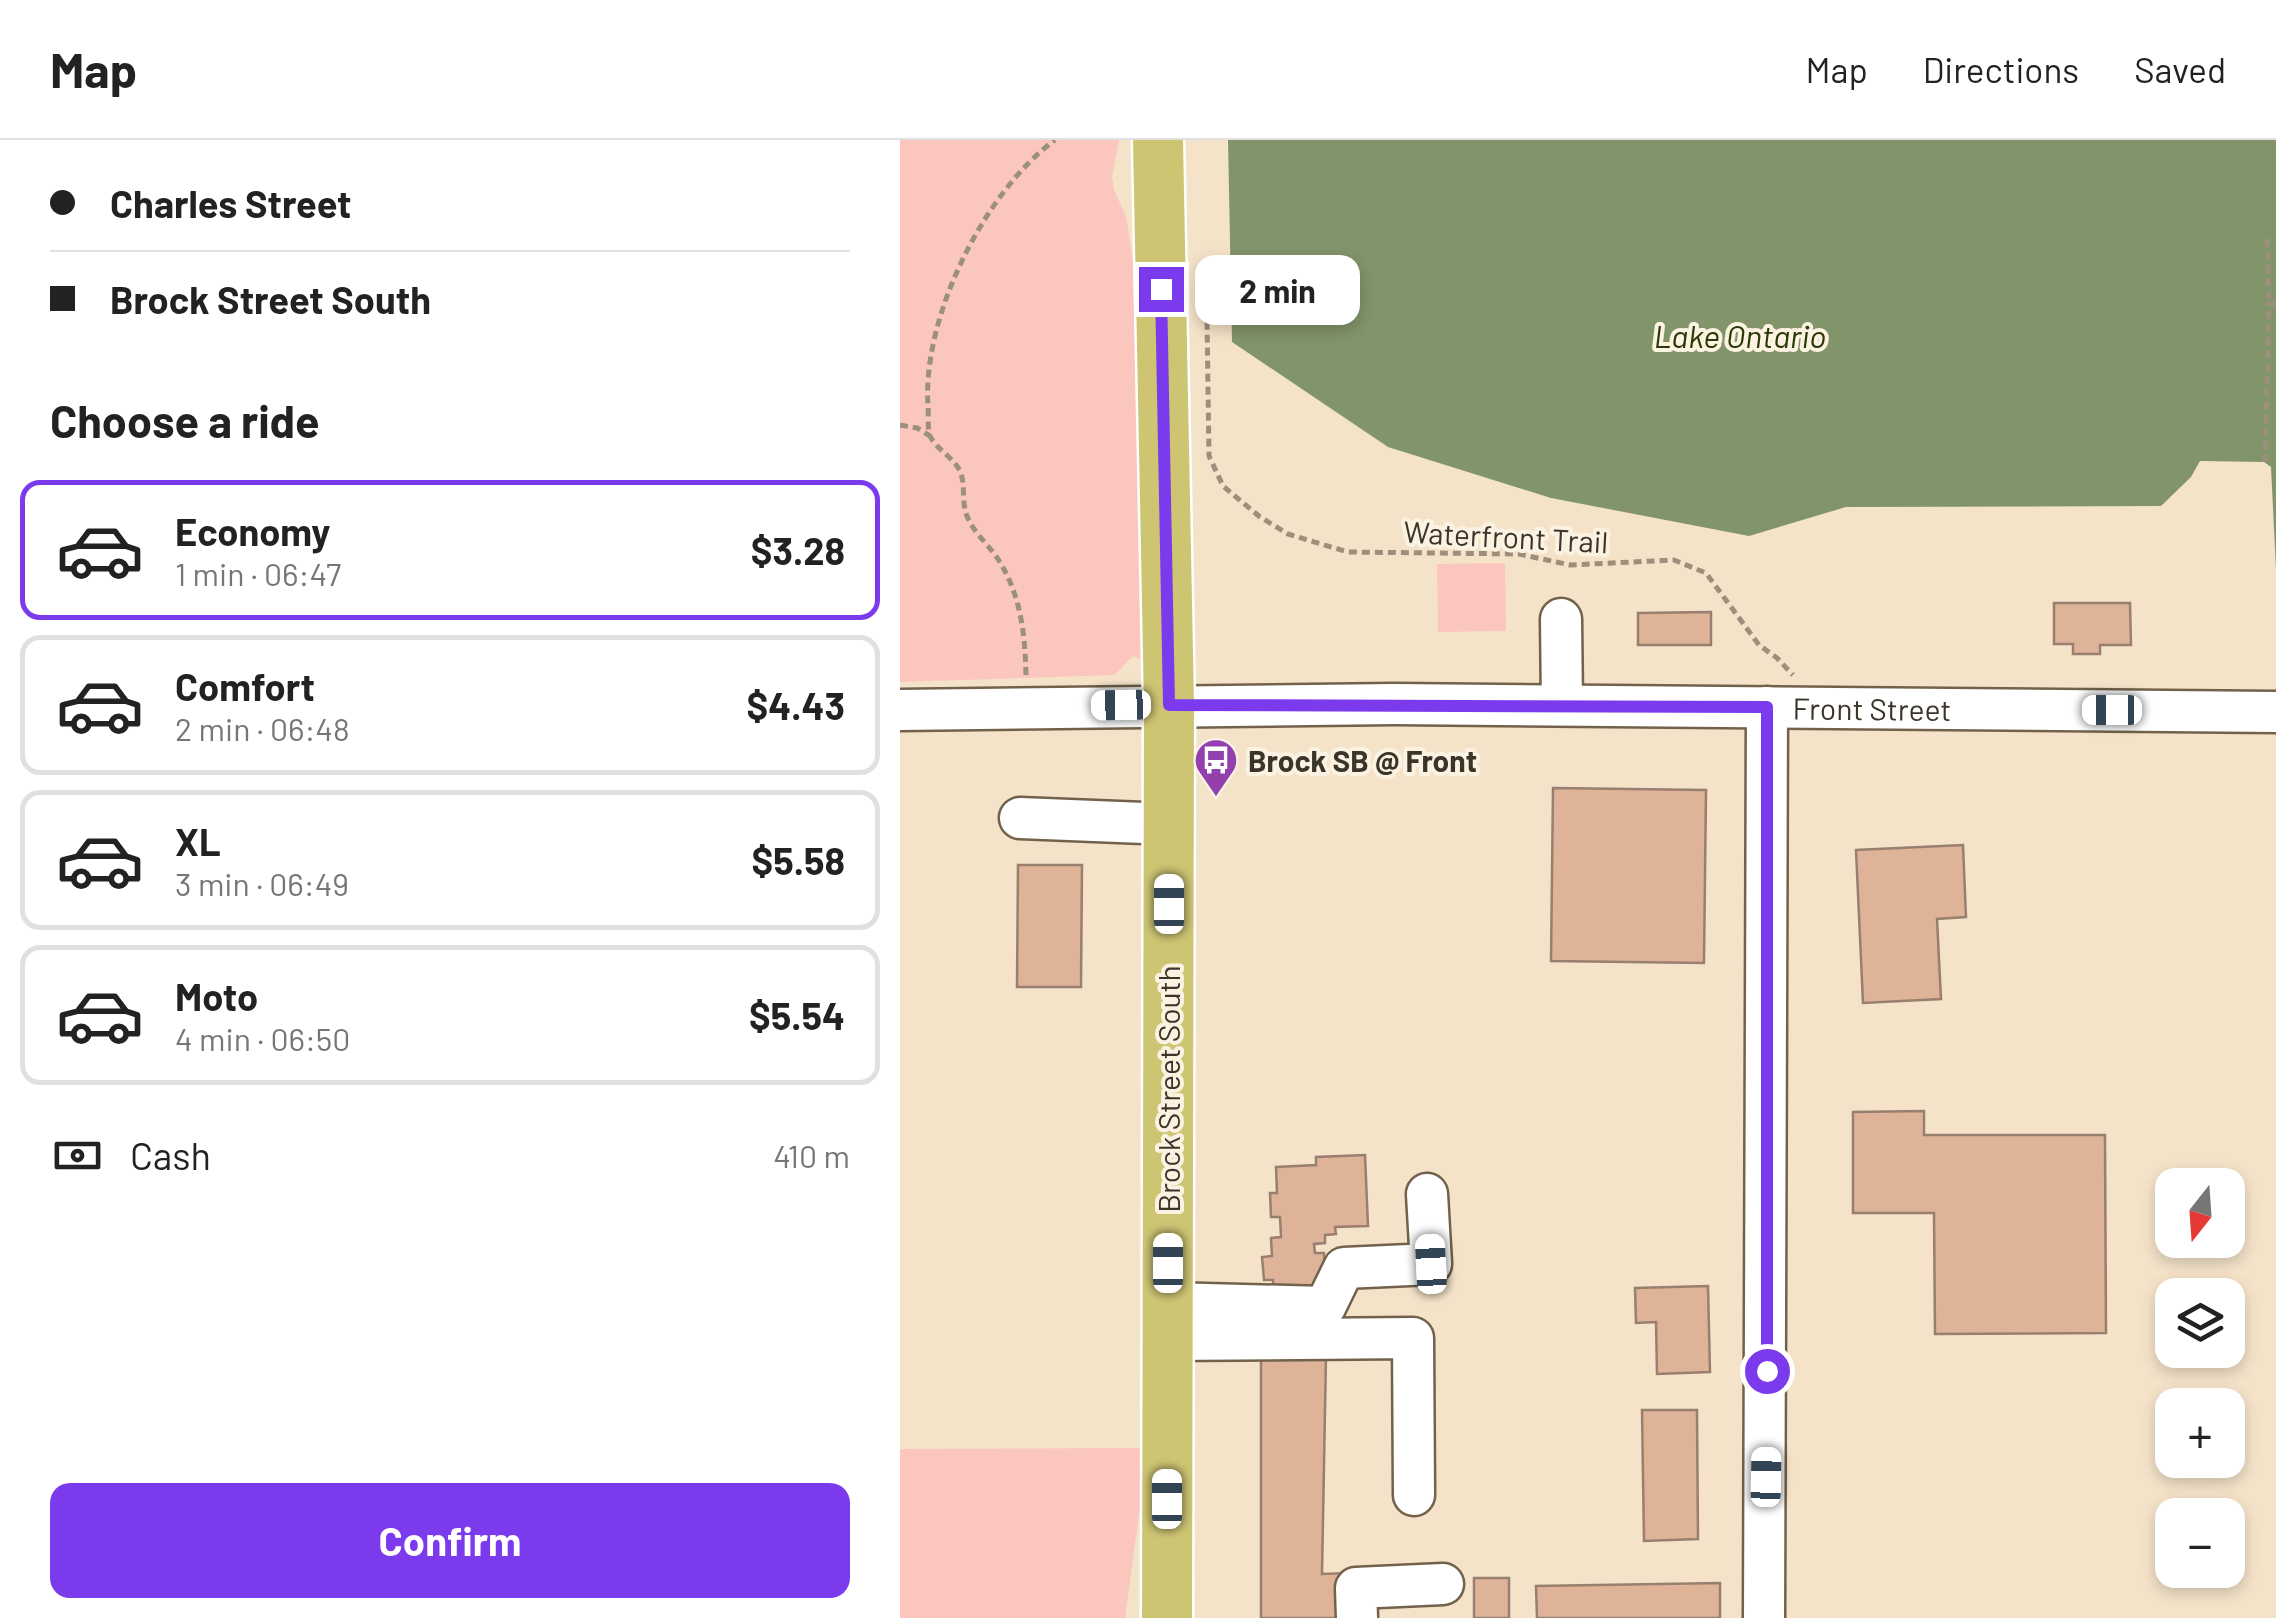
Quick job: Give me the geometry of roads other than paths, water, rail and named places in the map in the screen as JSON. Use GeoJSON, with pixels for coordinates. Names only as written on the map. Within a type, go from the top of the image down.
{"type":"FeatureCollection","features":[{"type":"Feature","properties":{"kind":"main road","name":"Brock Street South"},"geometry":{"type":"LineString","coordinates":[[1158,140],[1169,705],[1167,1618]]}},
{"type":"Feature","properties":{"kind":"street"},"geometry":{"type":"LineString","coordinates":[[1560,619],[1562,705]]}},
{"type":"Feature","properties":{"kind":"street","name":"Front Street"},"geometry":{"type":"LineString","coordinates":[[900,710],[1562,705],[1782,697],[2276,712]]}},
{"type":"Feature","properties":{"kind":"street"},"geometry":{"type":"LineString","coordinates":[[1764,1618],[1782,697]]}},
{"type":"Feature","properties":{"kind":"street"},"geometry":{"type":"LineString","coordinates":[[1020,818],[1169,824]]}},
{"type":"Feature","properties":{"kind":"street"},"geometry":{"type":"LineString","coordinates":[[1167,1321],[1325,1307],[1344,1268],[1431,1264],[1428,1194]]}},
{"type":"Feature","properties":{"kind":"street"},"geometry":{"type":"LineString","coordinates":[[1167,1321],[1414,1338],[1414,1496]]}},
{"type":"Feature","properties":{"kind":"street"},"geometry":{"type":"LineString","coordinates":[[1357,1618],[1356,1588],[1443,1584]]}},
{"type":"Feature","properties":{"kind":"water","name":"Lake Ontario"},"geometry":{"type":"Polygon","coordinates":[[[1228,140],[2276,140],[2276,570],[2271,467],[2264,462],[2200,461],[2191,477],[2161,506],[1846,507],[1749,536],[1551,498],[1388,447],[1232,342],[1228,140]]]}},
{"type":"Feature","properties":{"kind":"place","name":"Brock SB @ Front"},"geometry":{"type":"Point","coordinates":[1216,798]}}]}
